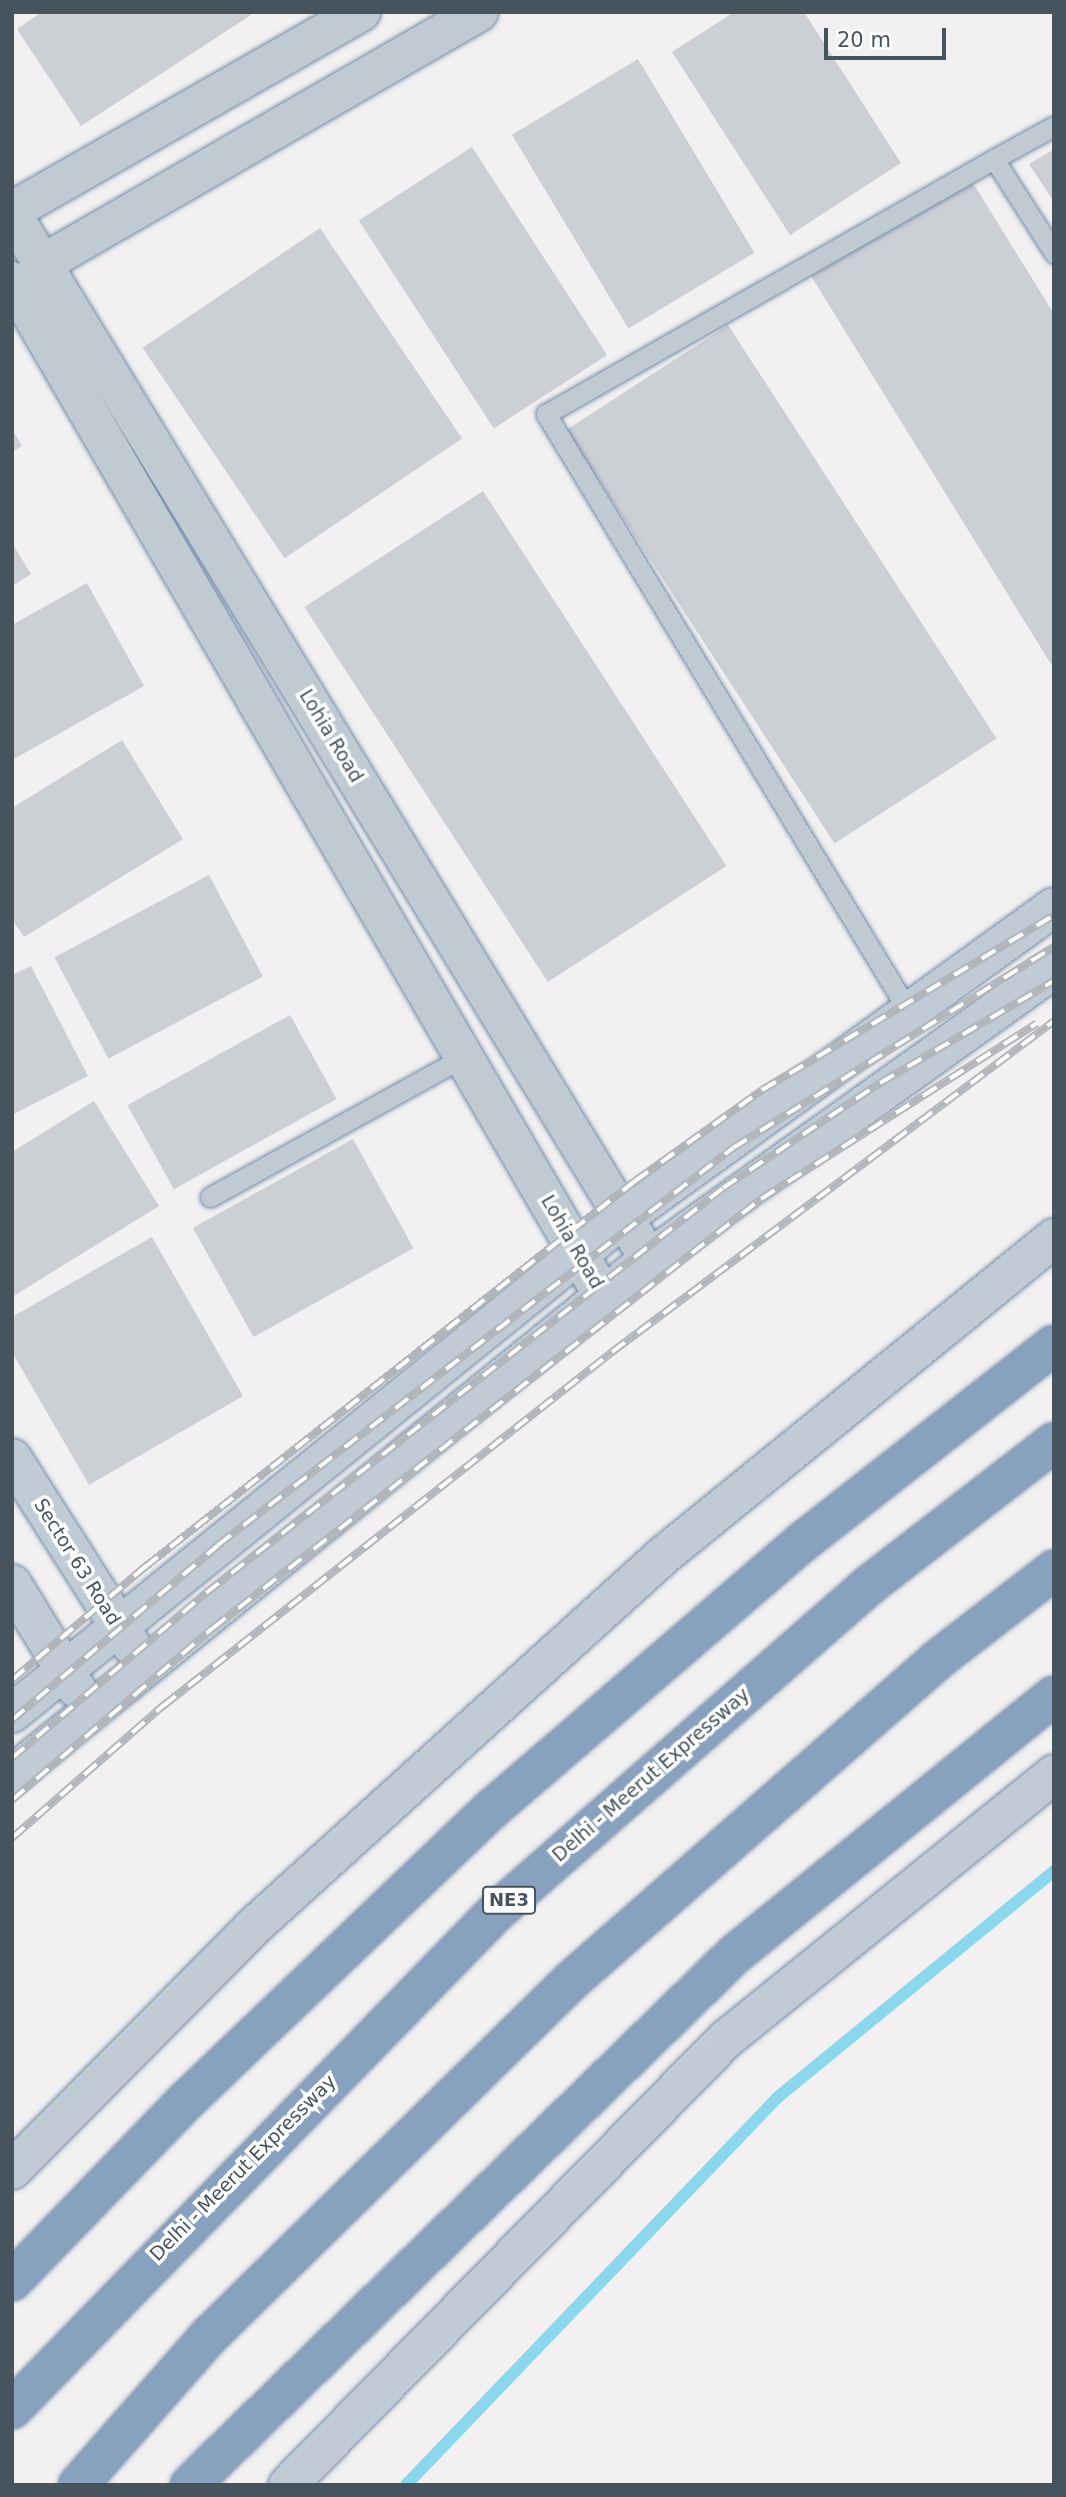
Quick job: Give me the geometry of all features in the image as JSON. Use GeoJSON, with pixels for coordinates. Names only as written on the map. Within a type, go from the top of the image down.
{"type":"FeatureCollection","features":[{"type":"Feature","properties":{"kind":"highway"},"geometry":{"type":"LineString","coordinates":[[12,2281],[188,2099],[493,1808],[805,1540],[1054,1345]]}},
{"type":"Feature","properties":{"kind":"highway","name":"Delhi - Meerut Expressway"},"geometry":{"type":"LineString","coordinates":[[12,2409],[67,2346],[497,1911],[868,1586],[1054,1442]]}},
{"type":"Feature","properties":{"kind":"highway"},"geometry":{"type":"LineString","coordinates":[[78,2485],[210,2334],[572,1980],[936,1660],[1054,1570]]}},
{"type":"Feature","properties":{"kind":"highway"},"geometry":{"type":"LineString","coordinates":[[190,2485],[735,1954],[1054,1696]]}},
{"type":"Feature","properties":{"kind":"street"},"geometry":{"type":"LineString","coordinates":[[12,213],[361,12]]}},
{"type":"Feature","properties":{"kind":"street"},"geometry":{"type":"LineString","coordinates":[[27,273],[480,12]]}},
{"type":"Feature","properties":{"kind":"street","name":"Lohia Road"},"geometry":{"type":"LineString","coordinates":[[12,213],[27,273],[464,1057],[603,1296]]}},
{"type":"Feature","properties":{"kind":"street","name":"Lohia Road"},"geometry":{"type":"LineString","coordinates":[[27,273],[625,1217],[649,1259]]}},
{"type":"Feature","properties":{"kind":"street"},"geometry":{"type":"LineString","coordinates":[[12,1713],[61,1668],[117,1626],[625,1217],[1054,907]]}},
{"type":"Feature","properties":{"kind":"street"},"geometry":{"type":"LineString","coordinates":[[12,1775],[144,1664],[649,1259],[1054,969]]}},
{"type":"Feature","properties":{"kind":"street"},"geometry":{"type":"LineString","coordinates":[[12,2170],[253,1927],[664,1555],[1054,1238]]}},
{"type":"Feature","properties":{"kind":"street","name":"Sector 63 Road"},"geometry":{"type":"LineString","coordinates":[[12,1458],[117,1626],[144,1664]]}},
{"type":"Feature","properties":{"kind":"street"},"geometry":{"type":"LineString","coordinates":[[12,1584],[61,1668],[91,1710]]}},
{"type":"Feature","properties":{"kind":"street"},"geometry":{"type":"LineString","coordinates":[[288,2485],[726,2039],[1054,1774]]}},
{"type":"Feature","properties":{"kind":"lane"},"geometry":{"type":"LineString","coordinates":[[909,1012],[546,415],[1054,126]]}},
{"type":"Feature","properties":{"kind":"lane"},"geometry":{"type":"LineString","coordinates":[[993,159],[1054,253]]}},
{"type":"Feature","properties":{"kind":"lane"},"geometry":{"type":"LineString","coordinates":[[210,1197],[464,1057]]}},
{"type":"Feature","properties":{"kind":"building"},"geometry":{"type":"Polygon","coordinates":[[[42,12],[249,12],[251,15],[81,126],[17,29],[42,12]]]}},
{"type":"Feature","properties":{"kind":"building"},"geometry":{"type":"Polygon","coordinates":[[[734,12],[804,12],[901,163],[790,235],[672,52],[734,12]]]}},
{"type":"Feature","properties":{"kind":"building"},"geometry":{"type":"Polygon","coordinates":[[[638,59],[754,253],[628,328],[512,135],[638,59]]]}},
{"type":"Feature","properties":{"kind":"building"},"geometry":{"type":"Polygon","coordinates":[[[472,147],[607,355],[494,429],[359,221],[472,147]]]}},
{"type":"Feature","properties":{"kind":"building"},"geometry":{"type":"Polygon","coordinates":[[[1054,149],[1054,202],[1029,164],[1054,149]]]}},
{"type":"Feature","properties":{"kind":"building"},"geometry":{"type":"Polygon","coordinates":[[[970,178],[1054,314],[1054,669],[811,276],[970,178]]]}},
{"type":"Feature","properties":{"kind":"building"},"geometry":{"type":"Polygon","coordinates":[[[320,228],[462,439],[285,558],[143,348],[320,228]]]}},
{"type":"Feature","properties":{"kind":"building"},"geometry":{"type":"Polygon","coordinates":[[[728,325],[997,738],[835,844],[566,430],[728,325]]]}},
{"type":"Feature","properties":{"kind":"building"},"geometry":{"type":"Polygon","coordinates":[[[12,429],[22,446],[12,452],[12,429]]]}},
{"type":"Feature","properties":{"kind":"building"},"geometry":{"type":"Polygon","coordinates":[[[483,491],[726,866],[548,982],[304,607],[483,491]]]}},
{"type":"Feature","properties":{"kind":"building"},"geometry":{"type":"Polygon","coordinates":[[[12,543],[31,574],[12,586],[12,543]]]}},
{"type":"Feature","properties":{"kind":"building"},"geometry":{"type":"Polygon","coordinates":[[[87,583],[144,686],[12,760],[12,625],[87,583]]]}},
{"type":"Feature","properties":{"kind":"building"},"geometry":{"type":"Polygon","coordinates":[[[122,740],[183,839],[24,937],[12,919],[12,808],[122,740]]]}},
{"type":"Feature","properties":{"kind":"building"},"geometry":{"type":"Polygon","coordinates":[[[209,875],[263,977],[108,1059],[54,957],[209,875]]]}},
{"type":"Feature","properties":{"kind":"building"},"geometry":{"type":"Polygon","coordinates":[[[31,966],[88,1076],[12,1115],[12,975],[31,966]]]}},
{"type":"Feature","properties":{"kind":"building"},"geometry":{"type":"Polygon","coordinates":[[[290,1015],[337,1099],[174,1189],[127,1105],[290,1015]]]}},
{"type":"Feature","properties":{"kind":"building"},"geometry":{"type":"Polygon","coordinates":[[[94,1101],[159,1206],[12,1297],[12,1152],[94,1101]]]}},
{"type":"Feature","properties":{"kind":"building"},"geometry":{"type":"Polygon","coordinates":[[[353,1139],[414,1248],[254,1337],[193,1228],[353,1139]]]}},
{"type":"Feature","properties":{"kind":"building"},"geometry":{"type":"Polygon","coordinates":[[[152,1237],[243,1396],[89,1485],[12,1352],[12,1317],[152,1237]]]}},
{"type":"Feature","properties":{"kind":"waterway"},"geometry":{"type":"LineString","coordinates":[[406,2485],[778,2097],[1054,1871]]}},
{"type":"Feature","properties":{"kind":"railway"},"geometry":{"type":"LineString","coordinates":[[12,1680],[145,1567],[635,1181],[762,1090],[1054,915]]}},
{"type":"Feature","properties":{"kind":"railway"},"geometry":{"type":"LineString","coordinates":[[12,1720],[218,1545],[733,1148],[1054,947]]}},
{"type":"Feature","properties":{"kind":"railway"},"geometry":{"type":"LineString","coordinates":[[12,1758],[206,1593],[723,1188],[880,1083],[1054,981]]}},
{"type":"Feature","properties":{"kind":"railway"},"geometry":{"type":"LineString","coordinates":[[12,1838],[163,1706],[612,1352],[1054,1021]]}},
{"type":"Feature","properties":{"kind":"railway"},"geometry":{"type":"LineString","coordinates":[[12,1800],[213,1628],[761,1199],[1037,1023]]}}]}
